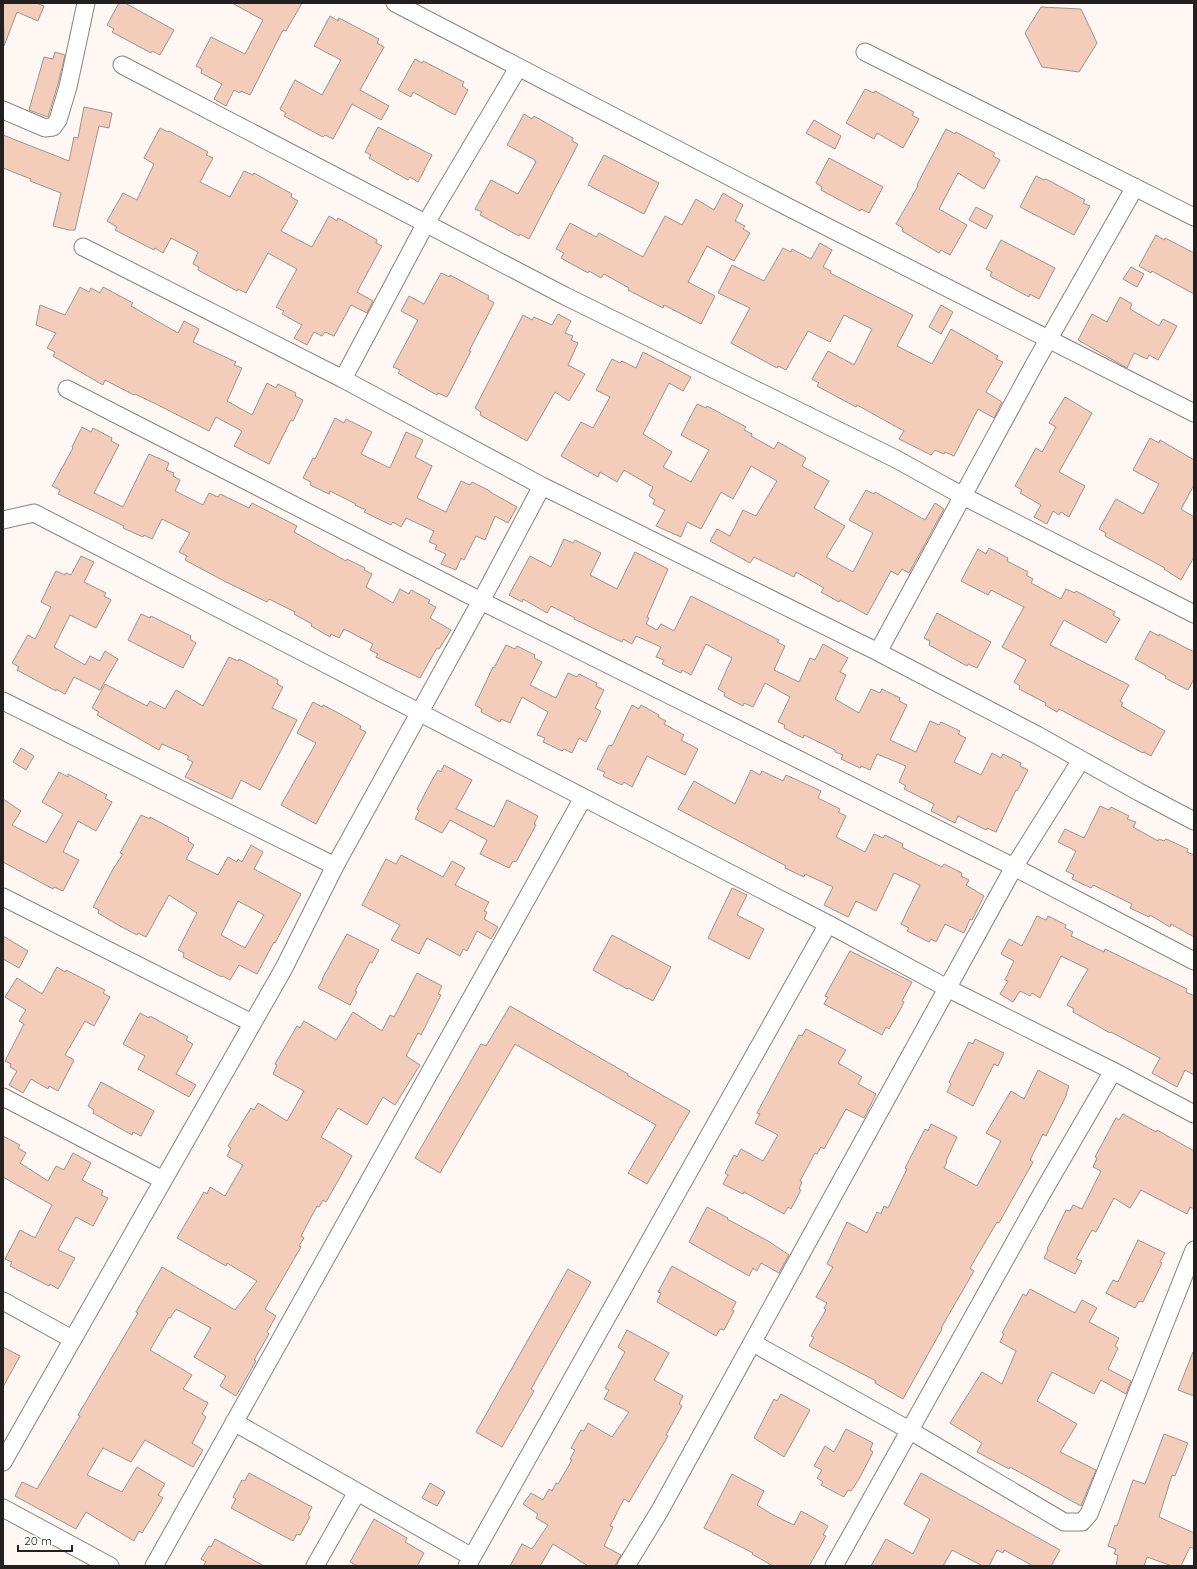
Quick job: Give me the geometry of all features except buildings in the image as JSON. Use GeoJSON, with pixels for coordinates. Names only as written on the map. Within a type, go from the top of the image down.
{"type":"FeatureCollection","features":[{"type":"Feature","properties":{"kind":"street"},"geometry":{"type":"LineString","coordinates":[[3,110],[45,128],[53,127],[56,124],[68,87],[86,3]]}},
{"type":"Feature","properties":{"kind":"street"},"geometry":{"type":"LineString","coordinates":[[395,3],[791,209],[1194,413]]}},
{"type":"Feature","properties":{"kind":"street"},"geometry":{"type":"LineString","coordinates":[[865,52],[1135,186],[1194,217]]}},
{"type":"Feature","properties":{"kind":"street"},"geometry":{"type":"LineString","coordinates":[[122,65],[565,296],[896,459],[963,496],[1194,614]]}},
{"type":"Feature","properties":{"kind":"street"},"geometry":{"type":"LineString","coordinates":[[343,379],[426,224],[518,68]]}},
{"type":"Feature","properties":{"kind":"street"},"geometry":{"type":"LineString","coordinates":[[878,652],[1048,339],[1135,186]]}},
{"type":"Feature","properties":{"kind":"street"},"geometry":{"type":"LineString","coordinates":[[83,247],[343,379],[542,486],[878,652],[1037,735],[1194,821]]}},
{"type":"Feature","properties":{"kind":"street"},"geometry":{"type":"LineString","coordinates":[[67,389],[481,601],[1014,867],[1194,960]]}},
{"type":"Feature","properties":{"kind":"street"},"geometry":{"type":"LineString","coordinates":[[3,1462],[284,968],[335,866],[481,601],[542,486]]}},
{"type":"Feature","properties":{"kind":"street"},"geometry":{"type":"LineString","coordinates":[[3,519],[34,513],[828,924],[947,988],[1113,1071],[1194,1114]]}},
{"type":"Feature","properties":{"kind":"street"},"geometry":{"type":"LineString","coordinates":[[3,701],[335,866]]}},
{"type":"Feature","properties":{"kind":"street"},"geometry":{"type":"LineString","coordinates":[[626,1566],[659,1512],[753,1343],[1014,867],[1081,760]]}},
{"type":"Feature","properties":{"kind":"street"},"geometry":{"type":"LineString","coordinates":[[154,1566],[583,798]]}},
{"type":"Feature","properties":{"kind":"street"},"geometry":{"type":"LineString","coordinates":[[3,897],[252,1023]]}},
{"type":"Feature","properties":{"kind":"street"},"geometry":{"type":"LineString","coordinates":[[234,1422],[357,1492],[469,1561],[828,924]]}},
{"type":"Feature","properties":{"kind":"street"},"geometry":{"type":"LineString","coordinates":[[834,1566],[1040,1195],[1113,1071]]}},
{"type":"Feature","properties":{"kind":"street"},"geometry":{"type":"LineString","coordinates":[[3,1097],[163,1180]]}},
{"type":"Feature","properties":{"kind":"street"},"geometry":{"type":"LineString","coordinates":[[753,1343],[909,1430],[1064,1522],[1082,1522],[1089,1514],[1194,1250]]}},
{"type":"Feature","properties":{"kind":"street"},"geometry":{"type":"LineString","coordinates":[[3,1301],[72,1339]]}},
{"type":"Feature","properties":{"kind":"street"},"geometry":{"type":"LineString","coordinates":[[315,1566],[357,1492]]}},
{"type":"Feature","properties":{"kind":"street"},"geometry":{"type":"LineString","coordinates":[[3,1508],[110,1566]]}}]}
